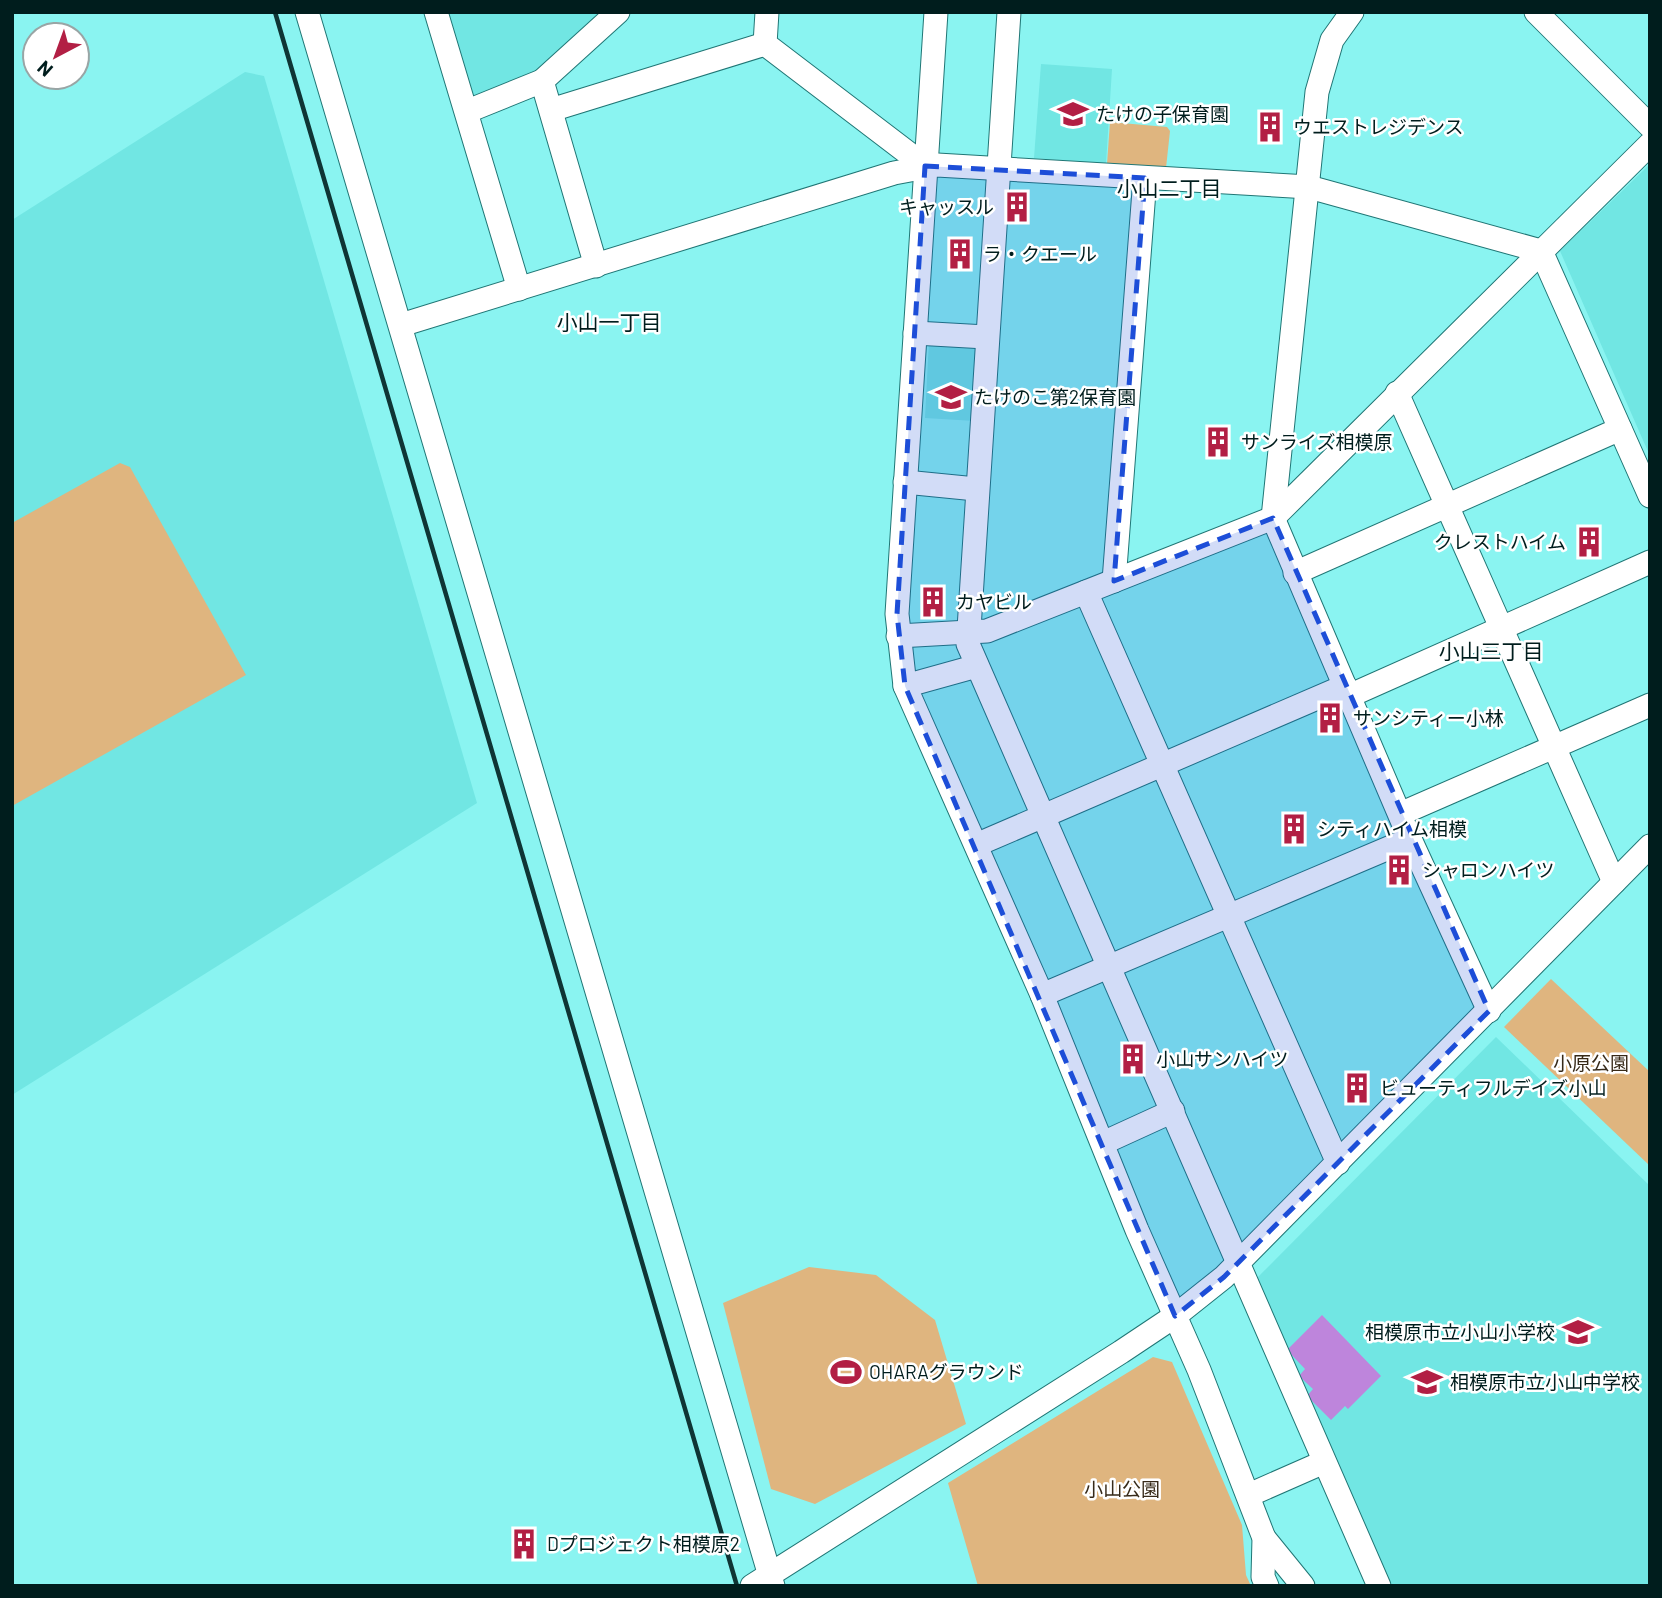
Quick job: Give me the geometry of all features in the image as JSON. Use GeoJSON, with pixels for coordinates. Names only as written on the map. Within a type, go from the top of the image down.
{"type":"FeatureCollection","features":[{"type":"Feature","properties":{"kind":"street"},"geometry":{"type":"LineString","coordinates":[[436,12],[468,111],[519,289]]}},
{"type":"Feature","properties":{"kind":"street"},"geometry":{"type":"LineString","coordinates":[[468,111],[542,81],[618,12]]}},
{"type":"Feature","properties":{"kind":"street"},"geometry":{"type":"LineString","coordinates":[[765,44],[767,12]]}},
{"type":"Feature","properties":{"kind":"street"},"geometry":{"type":"LineString","coordinates":[[936,12],[905,482],[898,636],[905,687],[1042,995],[1285,1586]]}},
{"type":"Feature","properties":{"kind":"street"},"geometry":{"type":"LineString","coordinates":[[1009,12],[967,632],[977,666],[1379,1586]]}},
{"type":"Feature","properties":{"kind":"street"},"geometry":{"type":"LineString","coordinates":[[1352,12],[1332,40],[1321,72],[1273,518],[1294,573],[1410,839],[1489,1010]]}},
{"type":"Feature","properties":{"kind":"street"},"geometry":{"type":"LineString","coordinates":[[312,13],[765,1582],[1175,1316],[1239,1263],[1650,846]]}},
{"type":"Feature","properties":{"kind":"street"},"geometry":{"type":"LineString","coordinates":[[1550,17],[1650,126]]}},
{"type":"Feature","properties":{"kind":"street"},"geometry":{"type":"LineString","coordinates":[[551,110],[765,44]]}},
{"type":"Feature","properties":{"kind":"street"},"geometry":{"type":"LineString","coordinates":[[765,44],[925,166]]}},
{"type":"Feature","properties":{"kind":"street"},"geometry":{"type":"LineString","coordinates":[[542,81],[596,266]]}},
{"type":"Feature","properties":{"kind":"street"},"geometry":{"type":"LineString","coordinates":[[898,636],[987,631],[1273,518],[1650,144]]}},
{"type":"Feature","properties":{"kind":"street"},"geometry":{"type":"LineString","coordinates":[[401,325],[894,173],[925,166],[1309,187],[1541,251]]}},
{"type":"Feature","properties":{"kind":"street"},"geometry":{"type":"LineString","coordinates":[[1114,581],[1146,178]]}},
{"type":"Feature","properties":{"kind":"street"},"geometry":{"type":"LineString","coordinates":[[1541,251],[1650,496]]}},
{"type":"Feature","properties":{"kind":"street"},"geometry":{"type":"LineString","coordinates":[[915,333],[986,337]]}},
{"type":"Feature","properties":{"kind":"street"},"geometry":{"type":"LineString","coordinates":[[1397,393],[1614,882]]}},
{"type":"Feature","properties":{"kind":"street"},"geometry":{"type":"LineString","coordinates":[[1294,573],[1620,429]]}},
{"type":"Feature","properties":{"kind":"street"},"geometry":{"type":"LineString","coordinates":[[905,482],[976,489]]}},
{"type":"Feature","properties":{"kind":"street"},"geometry":{"type":"LineString","coordinates":[[976,845],[1161,765],[1501,628],[1650,562]]}},
{"type":"Feature","properties":{"kind":"street"},"geometry":{"type":"LineString","coordinates":[[1086,592],[1338,1163]]}},
{"type":"Feature","properties":{"kind":"street"},"geometry":{"type":"LineString","coordinates":[[905,687],[977,666]]}},
{"type":"Feature","properties":{"kind":"street"},"geometry":{"type":"LineString","coordinates":[[1400,814],[1650,705]]}},
{"type":"Feature","properties":{"kind":"street"},"geometry":{"type":"LineString","coordinates":[[1042,995],[1410,839]]}},
{"type":"Feature","properties":{"kind":"street"},"geometry":{"type":"LineString","coordinates":[[1103,1143],[1173,1111]]}},
{"type":"Feature","properties":{"kind":"street"},"geometry":{"type":"LineString","coordinates":[[1249,1495],[1324,1462]]}},
{"type":"Feature","properties":{"kind":"street"},"geometry":{"type":"LineString","coordinates":[[1264,1538],[1263,1577],[1267,1586]]}},
{"type":"Feature","properties":{"kind":"street"},"geometry":{"type":"LineString","coordinates":[[1264,1538],[1304,1586]]}},
{"type":"Feature","properties":{"kind":"highlighted area"},"geometry":{"type":"Polygon","coordinates":[[[925,166],[1145,178],[1114,581],[1273,518],[1489,1011],[1224,1277],[1175,1316],[905,686],[897,614],[925,166]]]}},
{"type":"Feature","properties":{"kind":"shaded area"},"geometry":{"type":"Polygon","coordinates":[[[442,12],[606,12],[542,74],[473,103],[442,12]]]}},
{"type":"Feature","properties":{"kind":"shaded area","name":"たけの子保育園"},"geometry":{"type":"Polygon","coordinates":[[[1041,64],[1112,69],[1106,164],[1034,158],[1041,64]]]}},
{"type":"Feature","properties":{"kind":"shaded area"},"geometry":{"type":"Polygon","coordinates":[[[245,72],[264,76],[477,803],[12,1095],[12,220],[245,72]]]}},
{"type":"Feature","properties":{"kind":"shaded area"},"geometry":{"type":"Polygon","coordinates":[[[1650,164],[1650,456],[1560,251],[1650,164]]]}},
{"type":"Feature","properties":{"kind":"shaded area","name":"たけのこ第2保育園"},"geometry":{"type":"Polygon","coordinates":[[[929,340],[979,348],[975,421],[925,418],[929,340]]]}},
{"type":"Feature","properties":{"kind":"shaded area"},"geometry":{"type":"Polygon","coordinates":[[[1496,1037],[1650,1186],[1650,1586],[1389,1586],[1257,1285],[1258,1277],[1496,1037]]]}},
{"type":"Feature","properties":{"kind":"shaded area"},"geometry":{"type":"Polygon","coordinates":[[[1322,1315],[1381,1376],[1348,1409],[1345,1406],[1331,1420],[1307,1396],[1313,1389],[1299,1376],[1305,1369],[1287,1350],[1322,1315]]]}},
{"type":"Feature","properties":{"kind":"green space"},"geometry":{"type":"Polygon","coordinates":[[[1110,122],[1167,127],[1170,131],[1166,168],[1107,164],[1110,122]]]}},
{"type":"Feature","properties":{"kind":"green space"},"geometry":{"type":"Polygon","coordinates":[[[120,463],[130,467],[246,675],[12,806],[12,523],[120,463]]]}},
{"type":"Feature","properties":{"kind":"green space","name":"小原公園"},"geometry":{"type":"Polygon","coordinates":[[[1551,979],[1650,1072],[1650,1166],[1504,1027],[1551,979]]]}},
{"type":"Feature","properties":{"kind":"green space","name":"OHARAグラウンド"},"geometry":{"type":"Polygon","coordinates":[[[809,1267],[876,1275],[935,1320],[966,1424],[815,1504],[771,1489],[723,1303],[809,1267]]]}},
{"type":"Feature","properties":{"kind":"green space","name":"小山公園"},"geometry":{"type":"Polygon","coordinates":[[[1153,1357],[1172,1362],[1242,1525],[1246,1575],[1251,1586],[978,1586],[948,1483],[1153,1357]]]}},
{"type":"Feature","properties":{"kind":"railway"},"geometry":{"type":"LineString","coordinates":[[275,12],[737,1586]]}},
{"type":"Feature","properties":{"kind":"place","name":"たけの子保育園"},"geometry":{"type":"Point","coordinates":[1073,114]}},
{"type":"Feature","properties":{"kind":"place","name":"ウエストレジデンス"},"geometry":{"type":"Point","coordinates":[1270,127]}},
{"type":"Feature","properties":{"kind":"place","name":"キャッスル"},"geometry":{"type":"Point","coordinates":[1017,207]}},
{"type":"Feature","properties":{"kind":"place","name":"ラ・クエール"},"geometry":{"type":"Point","coordinates":[960,254]}},
{"type":"Feature","properties":{"kind":"place","name":"たけのこ第2保育園"},"geometry":{"type":"Point","coordinates":[951,397]}},
{"type":"Feature","properties":{"kind":"place","name":"サンライズ相模原"},"geometry":{"type":"Point","coordinates":[1218,442]}},
{"type":"Feature","properties":{"kind":"place","name":"クレストハイム"},"geometry":{"type":"Point","coordinates":[1589,542]}},
{"type":"Feature","properties":{"kind":"place","name":"カヤビル"},"geometry":{"type":"Point","coordinates":[933,602]}},
{"type":"Feature","properties":{"kind":"place","name":"サンシティー小林"},"geometry":{"type":"Point","coordinates":[1330,718]}},
{"type":"Feature","properties":{"kind":"place","name":"シティハイム相模"},"geometry":{"type":"Point","coordinates":[1294,829]}},
{"type":"Feature","properties":{"kind":"place","name":"シャロンハイツ"},"geometry":{"type":"Point","coordinates":[1399,870]}},
{"type":"Feature","properties":{"kind":"place","name":"小山サンハイツ"},"geometry":{"type":"Point","coordinates":[1133,1059]}},
{"type":"Feature","properties":{"kind":"place","name":"ビューティフルデイズ小山"},"geometry":{"type":"Point","coordinates":[1357,1088]}},
{"type":"Feature","properties":{"kind":"place","name":"相模原市立小山小学校"},"geometry":{"type":"Point","coordinates":[1578,1332]}},
{"type":"Feature","properties":{"kind":"place","name":"OHARAグラウンド"},"geometry":{"type":"Point","coordinates":[846,1372]}},
{"type":"Feature","properties":{"kind":"place","name":"相模原市立小山中学校"},"geometry":{"type":"Point","coordinates":[1427,1382]}},
{"type":"Feature","properties":{"kind":"place","name":"Dプロジェクト相模原2"},"geometry":{"type":"Point","coordinates":[524,1544]}},
{"type":"Feature","properties":{"kind":"district","name":"小山二丁目"},"geometry":{"type":"Point","coordinates":[1169,189]}},
{"type":"Feature","properties":{"kind":"district","name":"小山一丁目"},"geometry":{"type":"Point","coordinates":[609,323]}},
{"type":"Feature","properties":{"kind":"district","name":"小山三丁目"},"geometry":{"type":"Point","coordinates":[1491,652]}}]}
